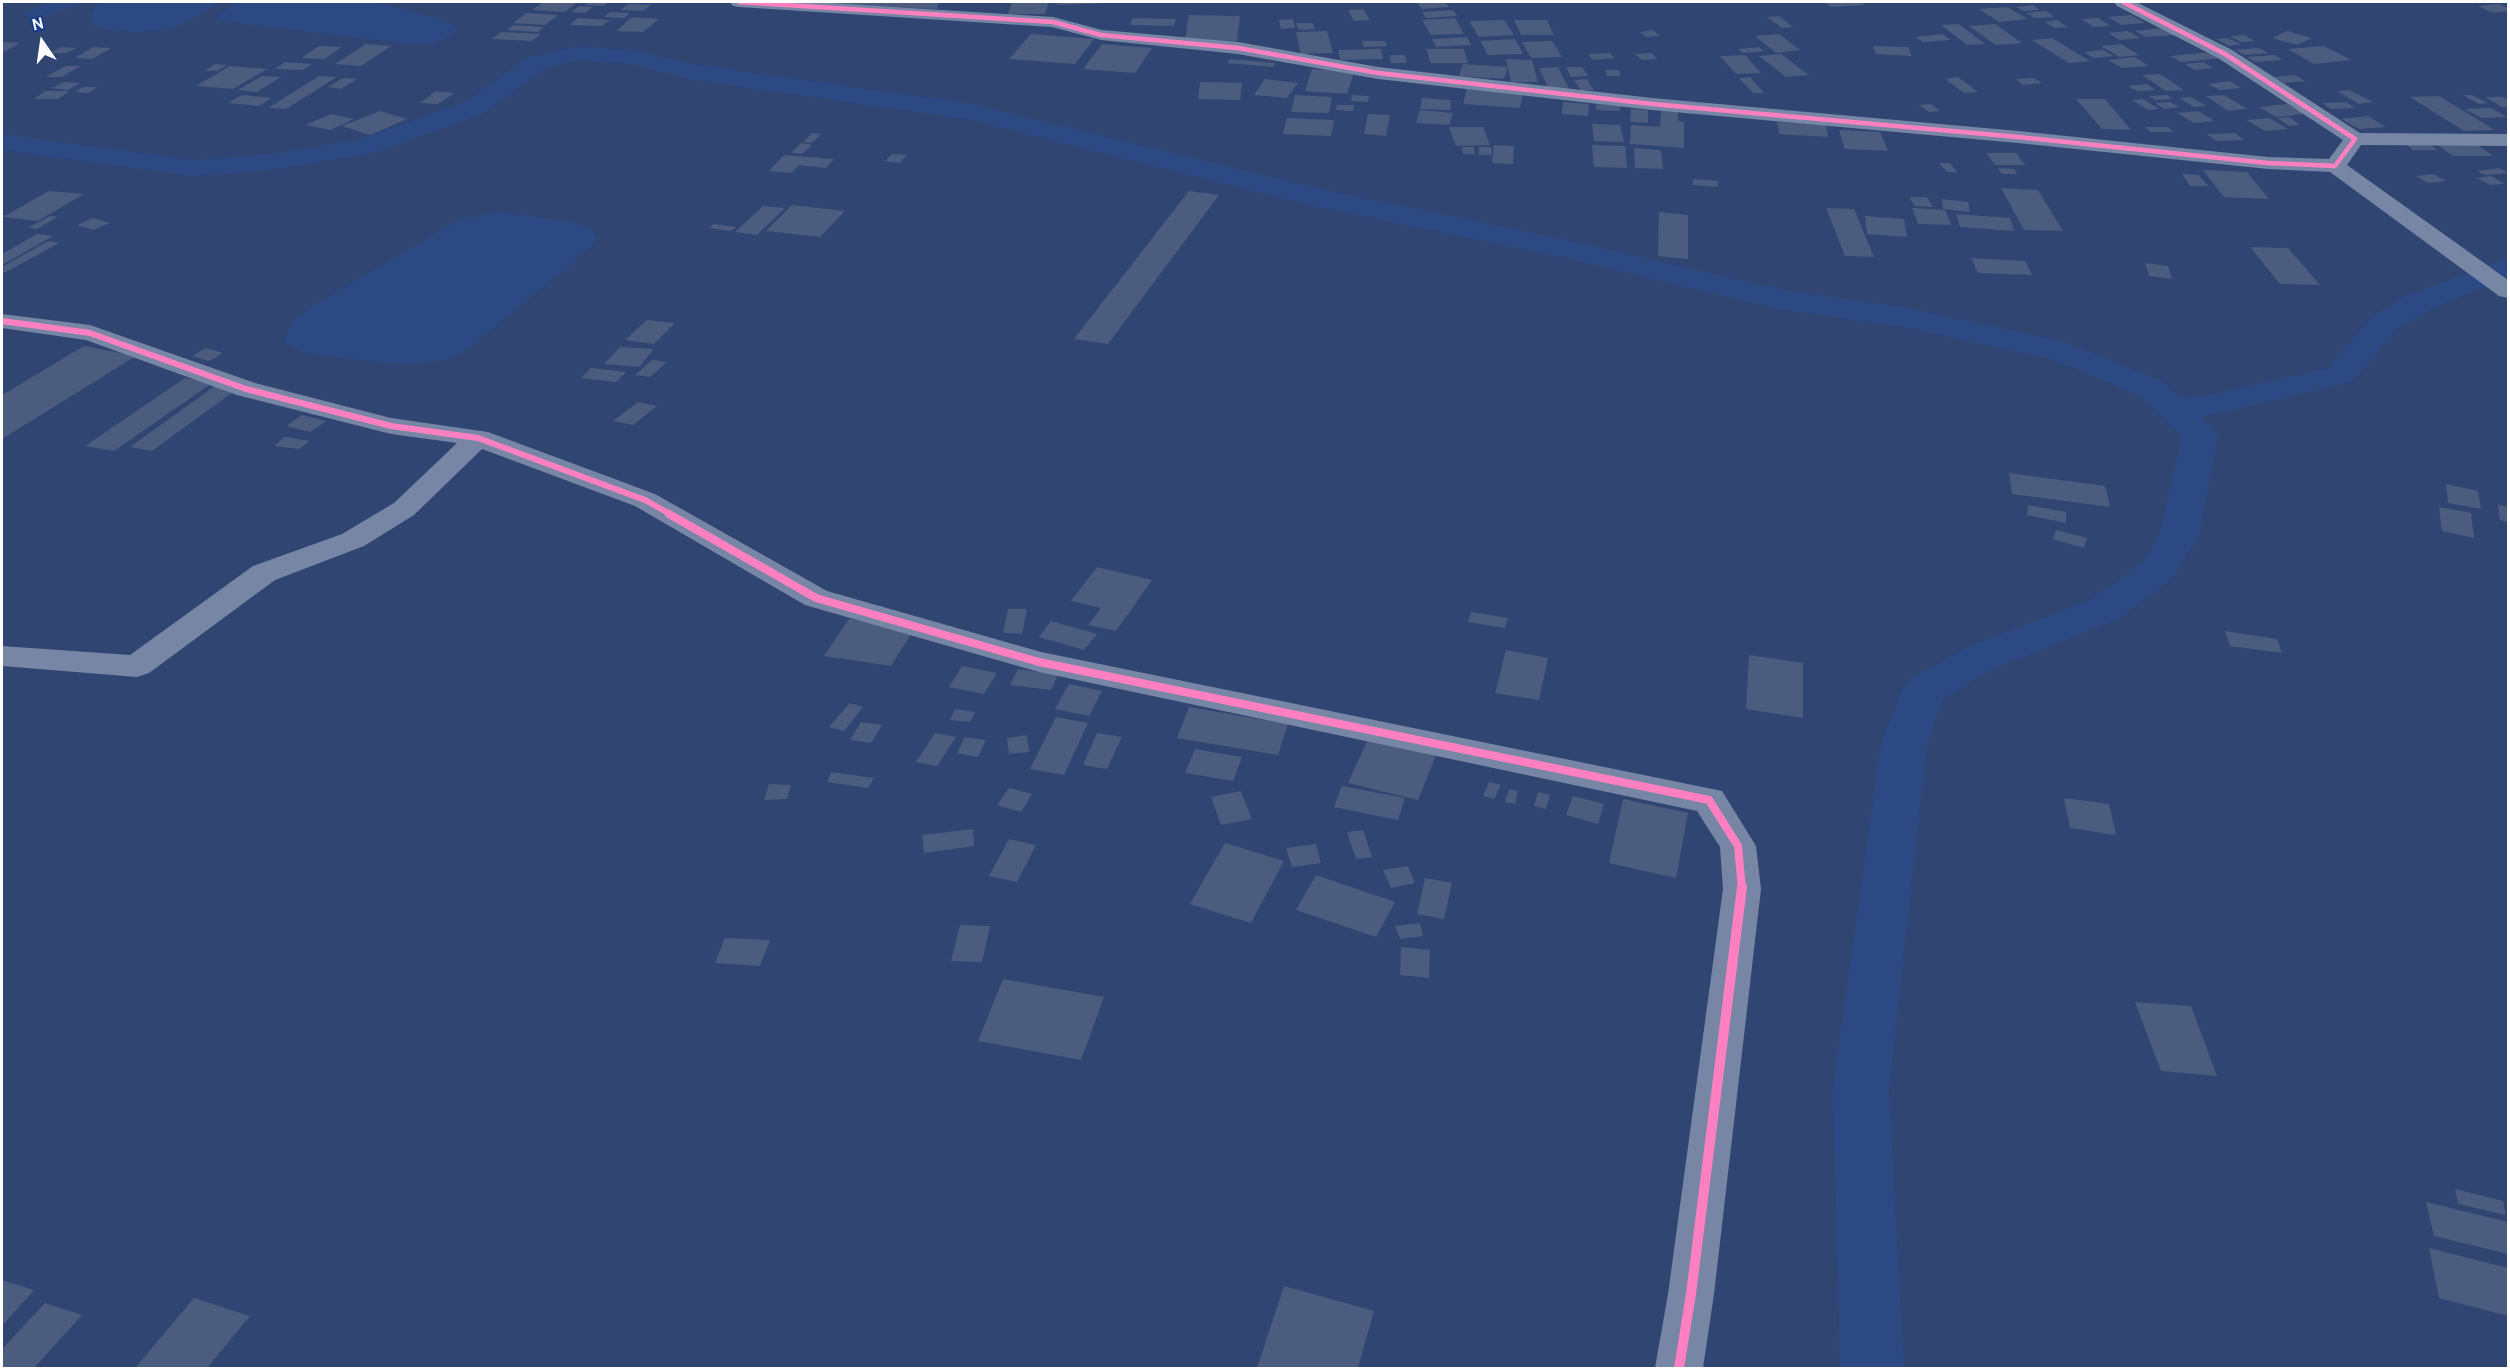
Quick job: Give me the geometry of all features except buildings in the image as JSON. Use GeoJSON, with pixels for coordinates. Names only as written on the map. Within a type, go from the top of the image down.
{"type":"FeatureCollection","features":[{"type":"Feature","properties":{"kind":"street"},"geometry":{"type":"LineString","coordinates":[[739,2],[1053,22],[1101,35],[1238,48],[1378,73],[1652,104],[2018,137],[2268,163],[2336,166],[2418,228],[2508,291]]}},
{"type":"Feature","properties":{"kind":"street"},"geometry":{"type":"LineString","coordinates":[[2123,2],[2225,54],[2355,140],[2508,140]]}},
{"type":"Feature","properties":{"kind":"street"},"geometry":{"type":"LineString","coordinates":[[2336,166],[2355,140]]}},
{"type":"Feature","properties":{"kind":"street"},"geometry":{"type":"LineString","coordinates":[[2,321],[90,333],[246,389],[391,426],[478,438],[645,500],[816,598],[1039,662],[1709,800],[1738,846],[1742,889],[1691,1294],[1679,1368]]}},
{"type":"Feature","properties":{"kind":"street"},"geometry":{"type":"LineString","coordinates":[[2,656],[137,666],[264,573],[353,540],[404,509],[478,438]]}},
{"type":"Feature","properties":{"kind":"water"},"geometry":{"type":"Polygon","coordinates":[[[49,2],[85,2],[47,16],[30,18],[23,15],[49,2]]]}},
{"type":"Feature","properties":{"kind":"water"},"geometry":{"type":"Polygon","coordinates":[[[85,2],[220,2],[184,24],[168,30],[137,32],[109,30],[93,25],[92,12],[101,3],[85,2]]]}},
{"type":"Feature","properties":{"kind":"water"},"geometry":{"type":"Polygon","coordinates":[[[242,2],[375,2],[440,19],[457,28],[456,32],[434,43],[419,45],[227,22],[217,18],[218,14],[242,2]]]}},
{"type":"Feature","properties":{"kind":"water"},"geometry":{"type":"Polygon","coordinates":[[[498,212],[567,221],[584,226],[590,228],[596,237],[596,243],[477,342],[463,352],[444,360],[412,364],[385,363],[305,353],[284,342],[292,322],[309,308],[459,220],[498,212]]]}},
{"type":"Feature","properties":{"kind":"waterway"},"geometry":{"type":"LineString","coordinates":[[2,142],[191,168],[274,162],[362,147],[474,108],[537,62],[578,53],[630,57],[694,72],[972,112],[1315,197],[1566,249],[1783,300],[1903,317],[2061,351],[2151,388],[2200,435],[2179,536],[2157,571],[2105,609],[1978,659],[1924,690],[1904,743],[1861,1089],[1872,1368]]}},
{"type":"Feature","properties":{"kind":"waterway"},"geometry":{"type":"LineString","coordinates":[[2174,410],[2215,405],[2340,375],[2384,323],[2417,303],[2508,267]]}},
{"type":"Feature","properties":{"kind":"cycle path"},"geometry":{"type":"LineString","coordinates":[[739,2],[1053,22],[1101,35],[1238,48],[1378,73],[1652,104],[2018,137],[2268,163],[2335,166],[2355,139],[2225,54],[2123,2]]}},
{"type":"Feature","properties":{"kind":"cycle path"},"geometry":{"type":"LineString","coordinates":[[2,321],[90,333],[246,389],[391,426],[478,438],[645,500],[816,598],[1039,662],[1709,800],[1738,846],[1742,889],[1691,1294],[1679,1368]]}}]}
